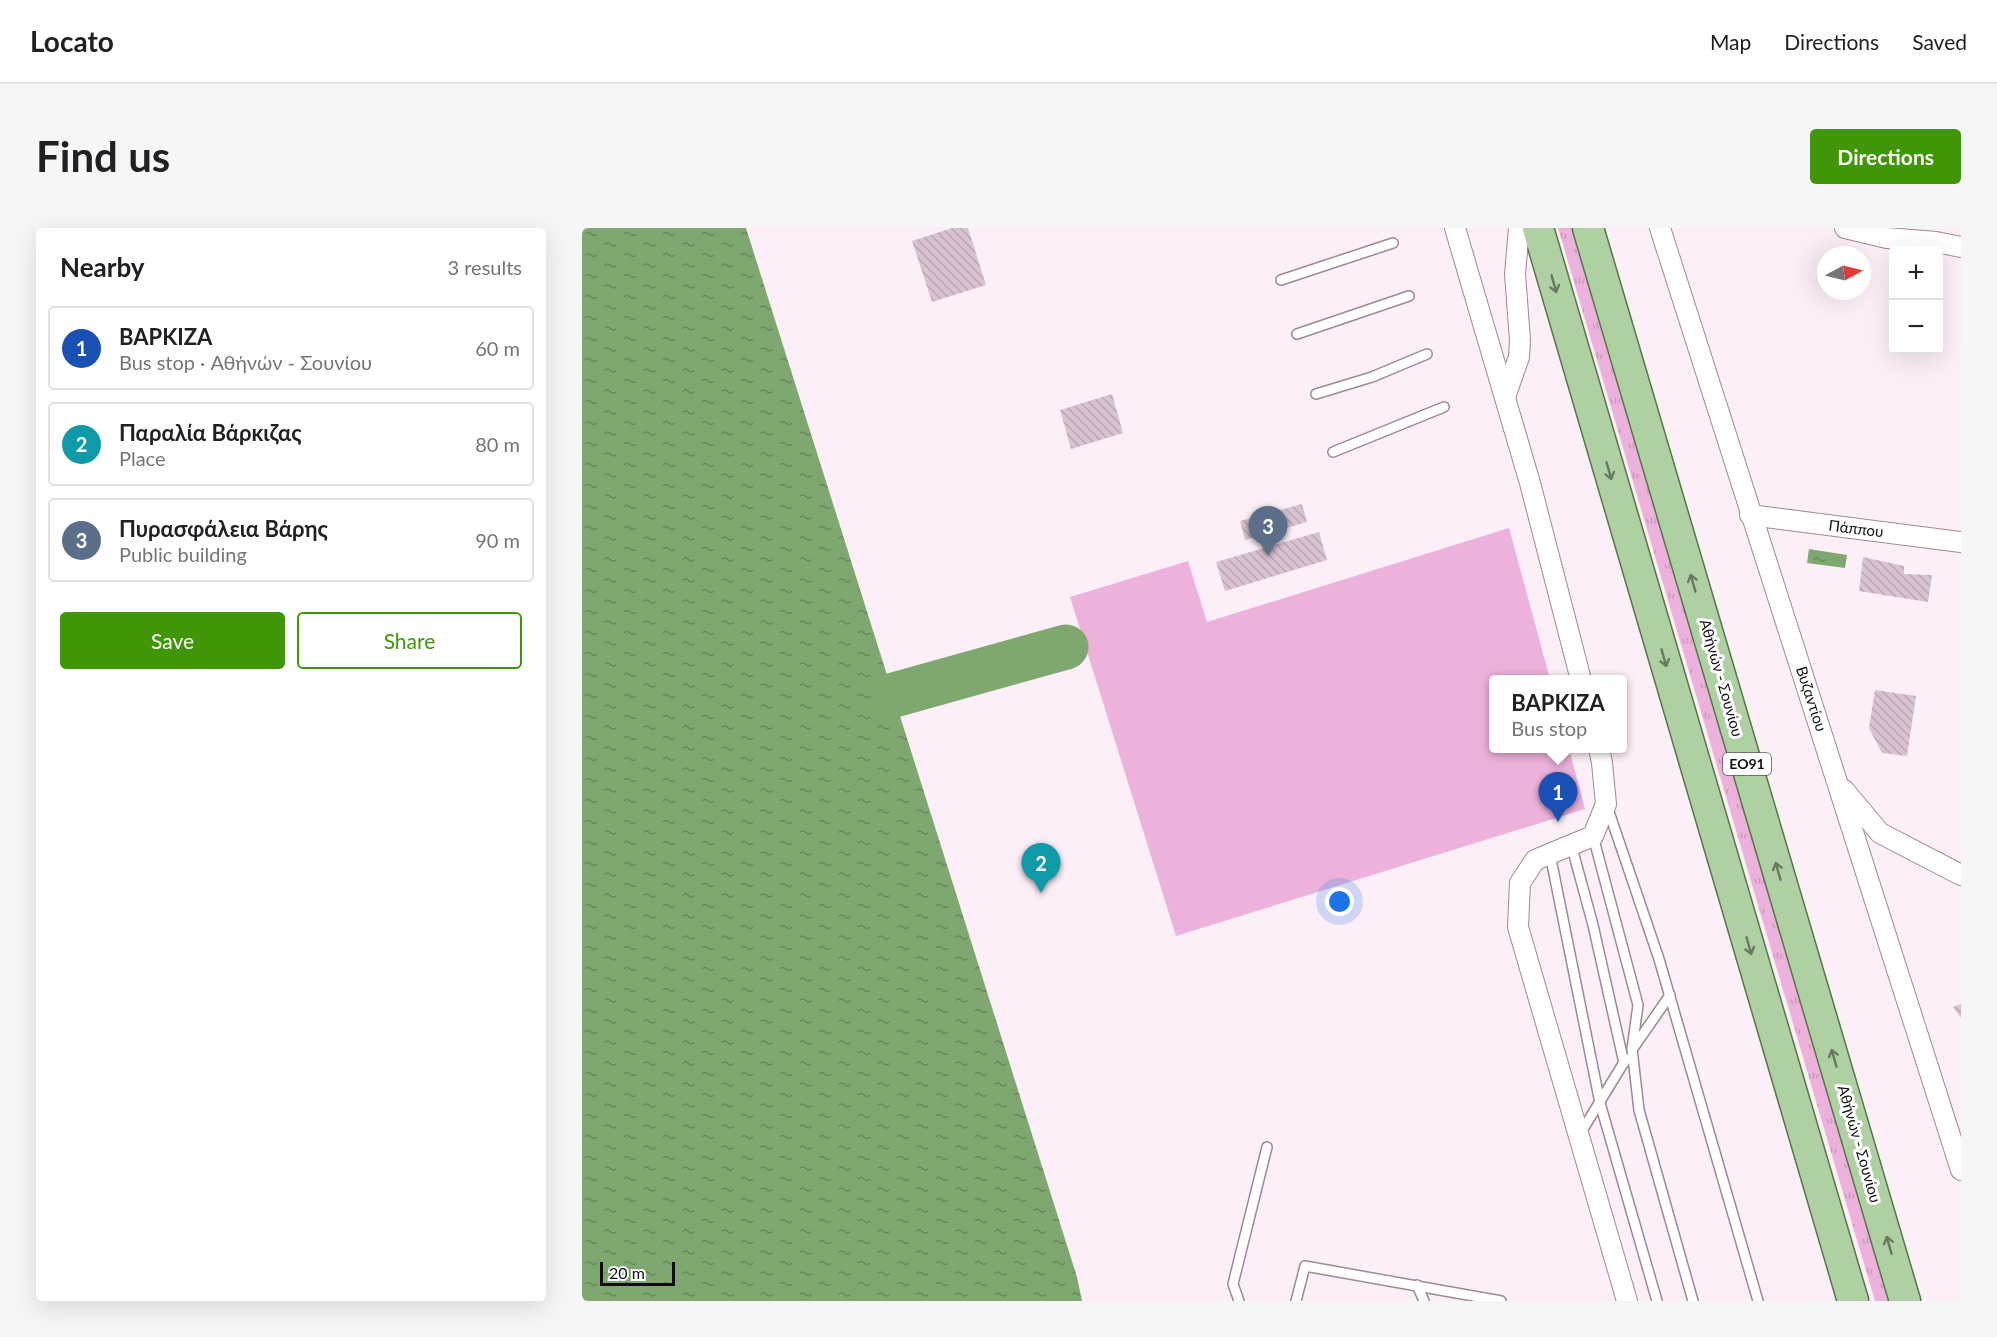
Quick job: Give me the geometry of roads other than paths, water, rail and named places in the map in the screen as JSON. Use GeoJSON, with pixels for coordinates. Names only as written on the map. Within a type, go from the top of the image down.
{"type":"FeatureCollection","features":[{"type":"Feature","properties":{"kind":"main road"},"geometry":{"type":"LineString","coordinates":[[1538,228],[1853,1301]]}},
{"type":"Feature","properties":{"kind":"main road","name":"Αθήνών - Σουνίου"},"geometry":{"type":"LineString","coordinates":[[1588,228],[1905,1301]]}},
{"type":"Feature","properties":{"kind":"street"},"geometry":{"type":"LineString","coordinates":[[1455,228],[1530,483],[1580,675]]}},
{"type":"Feature","properties":{"kind":"street"},"geometry":{"type":"LineString","coordinates":[[1505,398],[1519,357],[1520,340],[1515,274],[1519,228]]}},
{"type":"Feature","properties":{"kind":"street","name":"Βυζαντίου"},"geometry":{"type":"LineString","coordinates":[[1660,228],[1961,1170]]}},
{"type":"Feature","properties":{"kind":"street"},"geometry":{"type":"LineString","coordinates":[[1845,228],[1887,238],[1936,242],[1961,247]]}},
{"type":"Feature","properties":{"kind":"street","name":"Πάππου"},"geometry":{"type":"LineString","coordinates":[[1750,515],[1961,542]]}},
{"type":"Feature","properties":{"kind":"street"},"geometry":{"type":"LineString","coordinates":[[1600,753],[1606,804],[1593,836],[1535,860],[1520,883],[1518,927],[1627,1301]]}},
{"type":"Feature","properties":{"kind":"street"},"geometry":{"type":"LineString","coordinates":[[1838,783],[1880,833],[1961,875]]}},
{"type":"Feature","properties":{"kind":"lane"},"geometry":{"type":"LineString","coordinates":[[1281,280],[1393,243]]}},
{"type":"Feature","properties":{"kind":"lane"},"geometry":{"type":"LineString","coordinates":[[1297,334],[1409,296]]}},
{"type":"Feature","properties":{"kind":"lane"},"geometry":{"type":"LineString","coordinates":[[1316,394],[1372,377],[1427,354]]}},
{"type":"Feature","properties":{"kind":"lane"},"geometry":{"type":"LineString","coordinates":[[1333,452],[1444,407]]}},
{"type":"Feature","properties":{"kind":"lane"},"geometry":{"type":"LineString","coordinates":[[1606,804],[1670,995],[1758,1301]]}},
{"type":"Feature","properties":{"kind":"lane"},"geometry":{"type":"LineString","coordinates":[[1593,836],[1638,1005],[1632,1049],[1639,1110],[1693,1301]]}},
{"type":"Feature","properties":{"kind":"lane"},"geometry":{"type":"LineString","coordinates":[[1571,844],[1593,924],[1624,1063]]}},
{"type":"Feature","properties":{"kind":"lane"},"geometry":{"type":"LineString","coordinates":[[1550,854],[1600,1103],[1657,1301]]}},
{"type":"Feature","properties":{"kind":"lane"},"geometry":{"type":"LineString","coordinates":[[1579,1136],[1632,1049],[1670,995]]}},
{"type":"Feature","properties":{"kind":"lane"},"geometry":{"type":"LineString","coordinates":[[1239,1301],[1233,1284],[1267,1147]]}},
{"type":"Feature","properties":{"kind":"lane"},"geometry":{"type":"LineString","coordinates":[[1296,1301],[1305,1266],[1501,1301]]}},
{"type":"Feature","properties":{"kind":"lane"},"geometry":{"type":"LineString","coordinates":[[1417,1285],[1424,1301]]}},
{"type":"Feature","properties":{"kind":"water"},"geometry":{"type":"Polygon","coordinates":[[[582,228],[746,228],[1077,1277],[1082,1301],[582,1301],[582,228]]]}},
{"type":"Feature","properties":{"kind":"water"},"geometry":{"type":"Polygon","coordinates":[[[1809,549],[1847,555],[1845,568],[1807,563],[1809,549]]]}},
{"type":"Feature","properties":{"kind":"waterway"},"geometry":{"type":"LineString","coordinates":[[894,695],[1066,647]]}},
{"type":"Feature","properties":{"kind":"place","name":"Πυρασφάλεια Βάρης"},"geometry":{"type":"Point","coordinates":[1268,556]}},
{"type":"Feature","properties":{"kind":"place","name":"ΒΑΡΚΙΖΑ"},"geometry":{"type":"Point","coordinates":[1558,822]}},
{"type":"Feature","properties":{"kind":"place","name":"Παραλία Βάρκιζας"},"geometry":{"type":"Point","coordinates":[1041,893]}}]}
